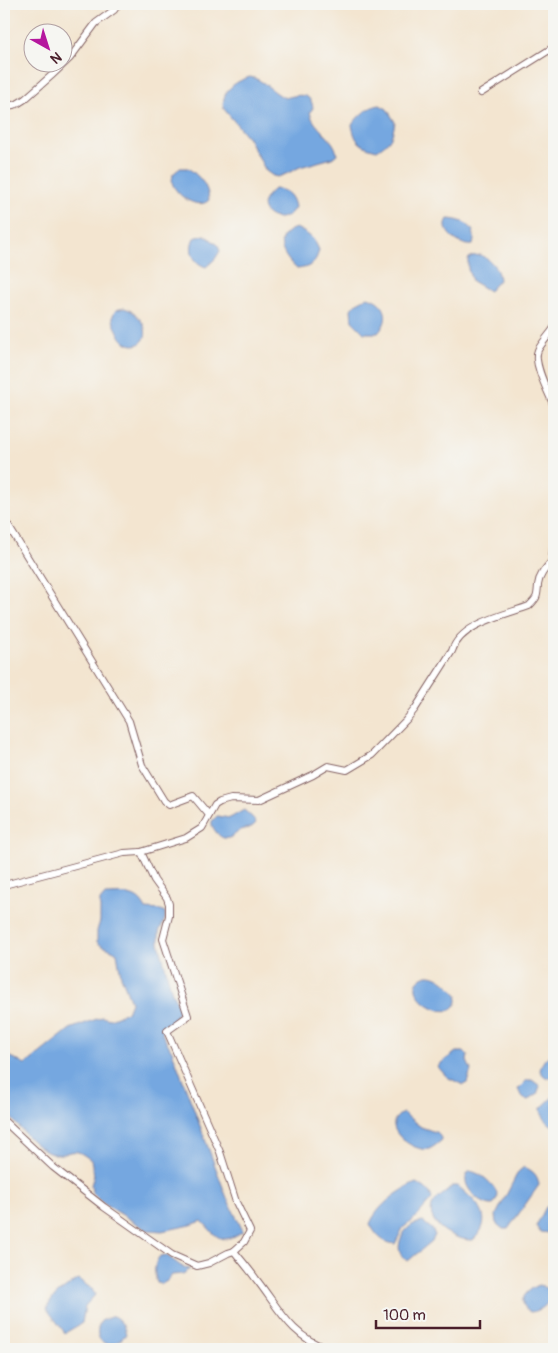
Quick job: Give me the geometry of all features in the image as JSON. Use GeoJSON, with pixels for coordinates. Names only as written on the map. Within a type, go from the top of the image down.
{"type":"FeatureCollection","features":[{"type":"Feature","properties":{"kind":"street"},"geometry":{"type":"LineString","coordinates":[[4,107],[17,104],[25,99],[55,72],[70,58],[96,23],[114,10],[118,4]]}},
{"type":"Feature","properties":{"kind":"street"},"geometry":{"type":"LineString","coordinates":[[481,93],[554,47]]}},
{"type":"Feature","properties":{"kind":"street"},"geometry":{"type":"LineString","coordinates":[[554,328],[538,349],[536,356],[541,376],[554,406]]}},
{"type":"Feature","properties":{"kind":"street"},"geometry":{"type":"LineString","coordinates":[[4,518],[129,721],[142,765],[164,801],[169,805],[193,796],[209,815]]}},
{"type":"Feature","properties":{"kind":"street"},"geometry":{"type":"LineString","coordinates":[[4,885],[124,853],[140,852],[186,838],[202,828],[215,805],[220,802],[230,799],[259,800],[306,779],[328,766],[347,770],[372,755],[415,709],[452,651],[455,642],[468,631],[481,624],[529,606],[538,596],[538,584],[543,571],[552,561],[554,535]]}},
{"type":"Feature","properties":{"kind":"street"},"geometry":{"type":"LineString","coordinates":[[4,1121],[54,1167],[104,1207],[172,1255],[197,1266],[210,1263],[234,1251],[244,1242],[250,1230],[236,1202],[220,1152],[167,1031],[188,1016],[162,939],[169,916],[169,904],[140,852]]}},
{"type":"Feature","properties":{"kind":"street"},"geometry":{"type":"LineString","coordinates":[[234,1251],[284,1318],[300,1334],[316,1345],[328,1349]]}},
{"type":"Feature","properties":{"kind":"water"},"geometry":{"type":"Polygon","coordinates":[[[250,77],[259,80],[285,98],[303,95],[309,99],[313,108],[310,112],[312,118],[332,143],[337,154],[332,158],[300,167],[278,177],[266,171],[248,138],[224,109],[224,97],[230,88],[239,81],[250,77]]]}},
{"type":"Feature","properties":{"kind":"water"},"geometry":{"type":"Polygon","coordinates":[[[380,105],[387,109],[395,122],[390,139],[377,150],[366,147],[359,142],[352,125],[364,112],[380,105]]]}},
{"type":"Feature","properties":{"kind":"water"},"geometry":{"type":"Polygon","coordinates":[[[180,168],[188,168],[200,178],[207,190],[209,200],[199,204],[193,203],[178,192],[172,181],[173,174],[180,168]]]}},
{"type":"Feature","properties":{"kind":"water"},"geometry":{"type":"Polygon","coordinates":[[[274,189],[288,193],[293,199],[295,207],[290,214],[284,217],[272,217],[264,209],[263,204],[266,198],[274,189]]]}},
{"type":"Feature","properties":{"kind":"water"},"geometry":{"type":"Polygon","coordinates":[[[448,219],[465,223],[472,229],[474,233],[473,245],[463,244],[453,238],[446,229],[448,219]]]}},
{"type":"Feature","properties":{"kind":"water"},"geometry":{"type":"Polygon","coordinates":[[[296,228],[310,236],[319,250],[312,264],[297,269],[284,253],[281,242],[283,236],[296,228]]]}},
{"type":"Feature","properties":{"kind":"water"},"geometry":{"type":"Polygon","coordinates":[[[205,235],[218,245],[220,251],[215,259],[206,267],[195,259],[192,251],[194,238],[205,235]]]}},
{"type":"Feature","properties":{"kind":"water"},"geometry":{"type":"Polygon","coordinates":[[[481,255],[494,265],[499,280],[489,291],[472,281],[468,269],[468,259],[472,256],[481,255]]]}},
{"type":"Feature","properties":{"kind":"water"},"geometry":{"type":"Polygon","coordinates":[[[368,297],[379,303],[385,312],[385,322],[378,333],[364,333],[352,321],[351,309],[355,304],[368,297]]]}},
{"type":"Feature","properties":{"kind":"water"},"geometry":{"type":"Polygon","coordinates":[[[124,308],[136,315],[145,329],[143,341],[139,344],[129,344],[123,340],[114,324],[113,315],[116,310],[124,308]]]}},
{"type":"Feature","properties":{"kind":"water"},"geometry":{"type":"Polygon","coordinates":[[[244,810],[253,818],[256,823],[254,825],[228,838],[222,837],[217,833],[212,825],[212,821],[217,816],[230,818],[244,810]]]}},
{"type":"Feature","properties":{"kind":"water"},"geometry":{"type":"Polygon","coordinates":[[[105,895],[129,895],[138,899],[146,909],[165,912],[165,919],[159,932],[159,943],[172,993],[180,1008],[173,1021],[163,1029],[162,1034],[172,1051],[227,1198],[243,1231],[236,1236],[225,1239],[220,1238],[202,1221],[162,1231],[147,1230],[103,1203],[92,1192],[91,1185],[94,1175],[91,1160],[78,1152],[55,1154],[39,1147],[4,1110],[4,1056],[8,1055],[25,1065],[70,1029],[102,1017],[110,1019],[127,1012],[131,1002],[121,976],[117,953],[97,942],[100,901],[105,895]]]}},
{"type":"Feature","properties":{"kind":"water"},"geometry":{"type":"Polygon","coordinates":[[[427,975],[440,979],[455,992],[458,996],[454,1007],[448,1010],[440,1010],[431,1007],[418,994],[416,987],[418,980],[427,975]]]}},
{"type":"Feature","properties":{"kind":"water"},"geometry":{"type":"Polygon","coordinates":[[[456,1052],[464,1052],[468,1055],[467,1061],[471,1070],[467,1083],[463,1085],[447,1077],[438,1067],[456,1052]]]}},
{"type":"Feature","properties":{"kind":"water"},"geometry":{"type":"Polygon","coordinates":[[[554,1053],[554,1077],[548,1078],[540,1071],[546,1058],[554,1053]]]}},
{"type":"Feature","properties":{"kind":"water"},"geometry":{"type":"Polygon","coordinates":[[[527,1080],[532,1080],[540,1086],[537,1094],[528,1100],[522,1098],[518,1089],[527,1080]]]}},
{"type":"Feature","properties":{"kind":"water"},"geometry":{"type":"Polygon","coordinates":[[[554,1096],[554,1127],[545,1119],[541,1108],[554,1096]]]}},
{"type":"Feature","properties":{"kind":"water"},"geometry":{"type":"Polygon","coordinates":[[[403,1113],[421,1127],[438,1133],[442,1140],[429,1149],[422,1149],[407,1143],[400,1137],[394,1124],[396,1118],[403,1113]]]}},
{"type":"Feature","properties":{"kind":"water"},"geometry":{"type":"Polygon","coordinates":[[[524,1167],[535,1174],[539,1185],[508,1229],[503,1229],[497,1224],[496,1215],[516,1176],[524,1167]]]}},
{"type":"Feature","properties":{"kind":"water"},"geometry":{"type":"Polygon","coordinates":[[[469,1171],[483,1176],[494,1188],[498,1196],[493,1205],[489,1205],[476,1198],[467,1186],[466,1176],[469,1171]]]}},
{"type":"Feature","properties":{"kind":"water"},"geometry":{"type":"Polygon","coordinates":[[[416,1183],[428,1191],[432,1199],[403,1228],[395,1244],[383,1240],[377,1235],[370,1224],[373,1217],[389,1199],[416,1183]]]}},
{"type":"Feature","properties":{"kind":"water"},"geometry":{"type":"Polygon","coordinates":[[[452,1186],[458,1186],[471,1198],[477,1204],[484,1217],[480,1232],[473,1240],[466,1240],[451,1235],[433,1219],[431,1213],[432,1206],[452,1186]]]}},
{"type":"Feature","properties":{"kind":"water"},"geometry":{"type":"Polygon","coordinates":[[[553,1205],[554,1231],[549,1233],[540,1232],[536,1226],[546,1207],[553,1205]]]}},
{"type":"Feature","properties":{"kind":"water"},"geometry":{"type":"Polygon","coordinates":[[[423,1222],[432,1229],[435,1235],[432,1241],[408,1261],[400,1254],[399,1243],[407,1229],[416,1223],[423,1222]]]}},
{"type":"Feature","properties":{"kind":"water"},"geometry":{"type":"Polygon","coordinates":[[[166,1255],[181,1266],[190,1269],[183,1274],[172,1275],[162,1284],[157,1283],[155,1265],[160,1256],[166,1255]]]}},
{"type":"Feature","properties":{"kind":"water"},"geometry":{"type":"Polygon","coordinates":[[[78,1279],[92,1289],[95,1295],[85,1306],[82,1323],[65,1333],[47,1309],[56,1295],[78,1279]]]}},
{"type":"Feature","properties":{"kind":"water"},"geometry":{"type":"Polygon","coordinates":[[[539,1285],[549,1289],[552,1295],[544,1307],[530,1312],[523,1304],[524,1296],[539,1285]]]}},
{"type":"Feature","properties":{"kind":"water"},"geometry":{"type":"Polygon","coordinates":[[[113,1316],[122,1324],[126,1334],[120,1340],[109,1344],[100,1339],[98,1328],[101,1321],[113,1316]]]}}]}
